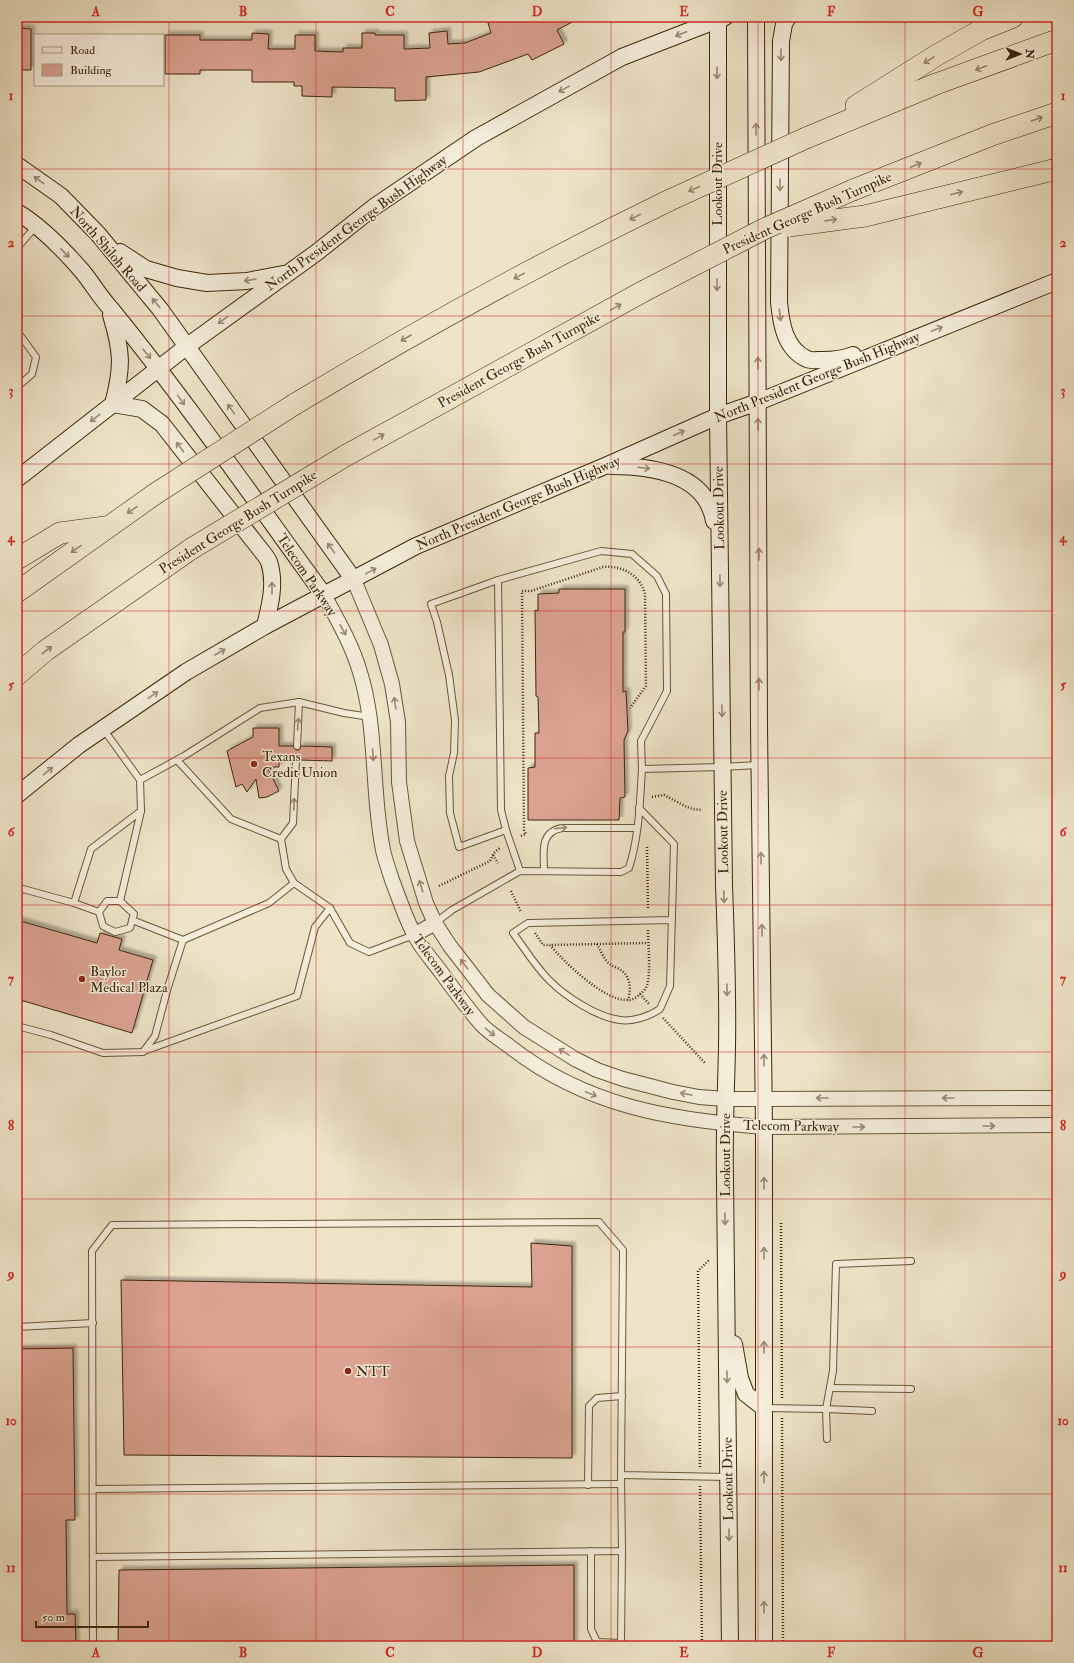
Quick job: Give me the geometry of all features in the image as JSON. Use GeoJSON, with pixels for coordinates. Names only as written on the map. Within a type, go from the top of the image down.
{"type":"FeatureCollection","features":[{"type":"Feature","properties":{"kind":"highway"},"geometry":{"type":"LineString","coordinates":[[806,138],[937,55],[980,30],[1014,17]]}},
{"type":"Feature","properties":{"kind":"highway"},"geometry":{"type":"LineString","coordinates":[[17,592],[156,494],[295,404],[469,303],[566,251],[670,200],[806,138],[936,84],[1057,40]]}},
{"type":"Feature","properties":{"kind":"highway","name":"President George Bush Turnpike"},"geometry":{"type":"LineString","coordinates":[[17,675],[45,651],[191,549],[345,456],[644,291],[764,230],[853,190],[992,135],[1057,112]]}},
{"type":"Feature","properties":{"kind":"highway"},"geometry":{"type":"LineString","coordinates":[[764,230],[864,216],[1057,169]]}},
{"type":"Feature","properties":{"kind":"highway"},"geometry":{"type":"LineString","coordinates":[[17,559],[60,533],[108,527]]}},
{"type":"Feature","properties":{"kind":"main road"},"geometry":{"type":"LineString","coordinates":[[756,17],[760,764],[764,1099],[764,1646]]}},
{"type":"Feature","properties":{"kind":"main road"},"geometry":{"type":"LineString","coordinates":[[788,17],[784,24],[781,41],[779,294],[781,323],[787,340],[795,350],[808,359],[828,360],[845,358],[866,350],[888,348]]}},
{"type":"Feature","properties":{"kind":"main road","name":"North President George Bush Highway"},"geometry":{"type":"LineString","coordinates":[[18,476],[158,368],[289,272],[374,207],[476,138],[622,57],[720,18]]}},
{"type":"Feature","properties":{"kind":"main road","name":"Lookout Drive"},"geometry":{"type":"LineString","coordinates":[[720,18],[718,416],[727,1048],[724,1124],[730,1646]]}},
{"type":"Feature","properties":{"kind":"main road","name":"North Shiloh Road"},"geometry":{"type":"LineString","coordinates":[[17,165],[61,196],[107,244],[160,309],[186,347]]}},
{"type":"Feature","properties":{"kind":"main road"},"geometry":{"type":"LineString","coordinates":[[17,212],[36,226],[73,261],[158,368]]}},
{"type":"Feature","properties":{"kind":"main road"},"geometry":{"type":"LineString","coordinates":[[107,244],[146,269],[177,278],[207,283],[247,281],[289,272]]}},
{"type":"Feature","properties":{"kind":"main road","name":"North President George Bush Highway"},"geometry":{"type":"LineString","coordinates":[[17,795],[79,745],[186,672],[265,626],[416,546],[605,466],[718,416],[758,402],[888,348],[1057,281]]}},
{"type":"Feature","properties":{"kind":"main road"},"geometry":{"type":"LineString","coordinates":[[108,306],[117,334],[121,362],[119,382],[113,404],[142,409],[162,424],[269,561],[272,580],[272,600],[265,626]]}},
{"type":"Feature","properties":{"kind":"main road","name":"Telecom Parkway"},"geometry":{"type":"LineString","coordinates":[[186,347],[354,580]]}},
{"type":"Feature","properties":{"kind":"main road","name":"Telecom Parkway"},"geometry":{"type":"LineString","coordinates":[[158,368],[324,595]]}},
{"type":"Feature","properties":{"kind":"main road"},"geometry":{"type":"LineString","coordinates":[[605,466],[628,466],[672,473],[685,480],[698,490],[708,502],[714,518],[720,555]]}},
{"type":"Feature","properties":{"kind":"main road"},"geometry":{"type":"LineString","coordinates":[[726,1311],[740,1378],[746,1394],[764,1408]]}},
{"type":"Feature","properties":{"kind":"street","name":"Telecom Parkway"},"geometry":{"type":"LineString","coordinates":[[354,580],[381,645],[392,684],[398,722],[399,782],[407,841],[426,903],[435,922],[450,946],[488,994],[524,1027],[597,1070],[622,1079],[700,1097],[725,1099],[1057,1098]]}},
{"type":"Feature","properties":{"kind":"street","name":"Telecom Parkway"},"geometry":{"type":"LineString","coordinates":[[324,595],[348,639],[360,670],[370,717],[377,813],[383,852],[401,907],[414,935],[482,1026],[539,1068],[581,1090],[622,1104],[671,1117],[724,1124],[764,1127],[1057,1126]]}},
{"type":"Feature","properties":{"kind":"street"},"geometry":{"type":"LineString","coordinates":[[414,935],[435,922]]}},
{"type":"Feature","properties":{"kind":"lane"},"geometry":{"type":"LineString","coordinates":[[17,248],[36,226]]}},
{"type":"Feature","properties":{"kind":"lane"},"geometry":{"type":"LineString","coordinates":[[17,331],[36,357],[32,374],[17,387]]}},
{"type":"Feature","properties":{"kind":"lane"},"geometry":{"type":"LineString","coordinates":[[435,922],[452,910],[520,871],[621,872],[629,868],[633,855],[640,808],[642,769],[641,741],[667,691],[666,594],[657,576],[632,554],[601,550],[498,580],[431,604],[437,622],[449,675],[455,720],[454,753],[450,776],[450,813],[460,847],[506,830]]}},
{"type":"Feature","properties":{"kind":"lane"},"geometry":{"type":"LineString","coordinates":[[498,580],[500,810],[520,871]]}},
{"type":"Feature","properties":{"kind":"lane"},"geometry":{"type":"LineString","coordinates":[[140,780],[177,760],[260,708],[299,702],[344,713],[370,717]]}},
{"type":"Feature","properties":{"kind":"lane"},"geometry":{"type":"LineString","coordinates":[[297,746],[299,702]]}},
{"type":"Feature","properties":{"kind":"lane"},"geometry":{"type":"LineString","coordinates":[[103,728],[140,780],[141,811],[120,900]]}},
{"type":"Feature","properties":{"kind":"lane"},"geometry":{"type":"LineString","coordinates":[[177,760],[231,819],[281,839]]}},
{"type":"Feature","properties":{"kind":"lane"},"geometry":{"type":"LineString","coordinates":[[296,760],[293,824],[281,839],[286,869],[294,883],[330,908],[350,943],[369,952],[414,935]]}},
{"type":"Feature","properties":{"kind":"lane"},"geometry":{"type":"LineString","coordinates":[[642,769],[722,767],[760,764]]}},
{"type":"Feature","properties":{"kind":"lane"},"geometry":{"type":"LineString","coordinates":[[640,808],[674,844],[672,920],[670,986],[660,1009],[637,1019],[620,1020],[593,1012],[566,994],[549,980],[513,933],[528,923],[672,920]]}},
{"type":"Feature","properties":{"kind":"lane"},"geometry":{"type":"LineString","coordinates":[[74,903],[91,849],[141,811]]}},
{"type":"Feature","properties":{"kind":"lane"},"geometry":{"type":"LineString","coordinates":[[544,871],[545,841],[548,834],[554,829],[637,828]]}},
{"type":"Feature","properties":{"kind":"lane"},"geometry":{"type":"LineString","coordinates":[[132,920],[183,940],[269,903],[294,883]]}},
{"type":"Feature","properties":{"kind":"lane"},"geometry":{"type":"LineString","coordinates":[[17,894],[23,889],[74,903],[99,912]]}},
{"type":"Feature","properties":{"kind":"lane"},"geometry":{"type":"LineString","coordinates":[[120,900],[134,914],[130,928],[115,932],[103,926],[99,912],[107,901],[120,900]]}},
{"type":"Feature","properties":{"kind":"lane"},"geometry":{"type":"LineString","coordinates":[[17,1026],[51,1035],[103,1053],[143,1052],[297,996],[315,927],[330,908]]}},
{"type":"Feature","properties":{"kind":"lane"},"geometry":{"type":"LineString","coordinates":[[143,1052],[155,1036],[168,987],[183,940]]}},
{"type":"Feature","properties":{"kind":"lane"},"geometry":{"type":"LineString","coordinates":[[93,1646],[92,1251],[112,1225],[599,1222],[623,1250],[620,1484],[622,1551],[621,1644],[597,1642],[591,1629],[591,1551]]}},
{"type":"Feature","properties":{"kind":"lane"},"geometry":{"type":"LineString","coordinates":[[827,1439],[826,1409],[833,1371],[836,1264],[911,1261]]}},
{"type":"Feature","properties":{"kind":"lane"},"geometry":{"type":"LineString","coordinates":[[17,1326],[93,1323]]}},
{"type":"Feature","properties":{"kind":"lane"},"geometry":{"type":"LineString","coordinates":[[830,1388],[911,1389]]}},
{"type":"Feature","properties":{"kind":"lane"},"geometry":{"type":"LineString","coordinates":[[588,1485],[589,1406],[597,1398],[622,1396]]}},
{"type":"Feature","properties":{"kind":"lane"},"geometry":{"type":"LineString","coordinates":[[764,1408],[872,1411]]}},
{"type":"Feature","properties":{"kind":"lane"},"geometry":{"type":"LineString","coordinates":[[621,1475],[728,1477]]}},
{"type":"Feature","properties":{"kind":"lane"},"geometry":{"type":"LineString","coordinates":[[93,1489],[620,1484]]}},
{"type":"Feature","properties":{"kind":"lane"},"geometry":{"type":"LineString","coordinates":[[93,1557],[622,1551]]}},
{"type":"Feature","properties":{"kind":"path"},"geometry":{"type":"LineString","coordinates":[[521,836],[526,834],[524,830],[522,591],[531,591],[603,567],[611,566],[626,570],[640,581],[645,594],[646,686],[630,708]]}},
{"type":"Feature","properties":{"kind":"path"},"geometry":{"type":"LineString","coordinates":[[652,797],[664,795],[687,807],[702,810]]}},
{"type":"Feature","properties":{"kind":"path"},"geometry":{"type":"LineString","coordinates":[[439,886],[490,861],[493,855],[501,847]]}},
{"type":"Feature","properties":{"kind":"path"},"geometry":{"type":"LineString","coordinates":[[647,847],[648,911]]}},
{"type":"Feature","properties":{"kind":"path"},"geometry":{"type":"LineString","coordinates":[[493,855],[498,863]]}},
{"type":"Feature","properties":{"kind":"path"},"geometry":{"type":"LineString","coordinates":[[511,891],[521,912]]}},
{"type":"Feature","properties":{"kind":"path"},"geometry":{"type":"LineString","coordinates":[[550,945],[589,982],[615,997],[628,1000],[640,994],[647,986],[648,929]]}},
{"type":"Feature","properties":{"kind":"path"},"geometry":{"type":"LineString","coordinates":[[535,933],[543,945],[648,943]]}},
{"type":"Feature","properties":{"kind":"path"},"geometry":{"type":"LineString","coordinates":[[597,944],[605,959],[611,965],[622,970],[628,977],[630,988],[628,1000]]}},
{"type":"Feature","properties":{"kind":"path"},"geometry":{"type":"LineString","coordinates":[[640,994],[649,1005]]}},
{"type":"Feature","properties":{"kind":"path"},"geometry":{"type":"LineString","coordinates":[[662,1018],[705,1063]]}},
{"type":"Feature","properties":{"kind":"path"},"geometry":{"type":"LineString","coordinates":[[781,1223],[783,1646]]}},
{"type":"Feature","properties":{"kind":"path"},"geometry":{"type":"LineString","coordinates":[[700,1463],[698,1271],[715,1254]]}},
{"type":"Feature","properties":{"kind":"path"},"geometry":{"type":"LineString","coordinates":[[700,1490],[702,1646]]}},
{"type":"Feature","properties":{"kind":"building"},"geometry":{"type":"Polygon","coordinates":[[[503,17],[582,17],[557,30],[564,44],[532,60],[528,54],[479,72],[426,77],[426,100],[395,101],[395,88],[332,87],[332,97],[302,96],[302,86],[294,86],[294,82],[252,82],[252,70],[200,70],[200,74],[165,74],[165,35],[200,35],[200,40],[252,40],[252,33],[269,34],[268,49],[295,49],[295,35],[315,35],[315,51],[343,52],[343,48],[362,48],[362,33],[375,33],[375,35],[404,35],[404,49],[430,48],[429,33],[447,31],[448,44],[465,43],[491,33],[488,23],[503,17]]]}},
{"type":"Feature","properties":{"kind":"building"},"geometry":{"type":"Polygon","coordinates":[[[17,28],[31,29],[31,70],[17,70],[17,28]]]}},
{"type":"Feature","properties":{"kind":"building"},"geometry":{"type":"Polygon","coordinates":[[[559,589],[625,589],[623,692],[626,691],[628,731],[624,740],[625,797],[620,798],[619,820],[528,820],[528,768],[535,767],[535,733],[539,733],[538,697],[536,696],[535,610],[538,611],[538,594],[559,593],[559,589]]]}},
{"type":"Feature","properties":{"kind":"building","name":"Texans Credit Union"},"geometry":{"type":"Polygon","coordinates":[[[253,728],[279,728],[279,746],[293,746],[296,750],[299,750],[301,746],[332,747],[332,761],[300,760],[299,756],[292,757],[291,760],[279,760],[279,767],[267,767],[279,791],[267,797],[259,798],[256,779],[247,792],[242,784],[236,787],[227,751],[253,737],[253,728]]]}},
{"type":"Feature","properties":{"kind":"building","name":"Baylor Medical Plaza"},"geometry":{"type":"Polygon","coordinates":[[[17,920],[97,943],[100,933],[122,939],[119,950],[153,960],[132,1033],[17,999],[17,920]]]}},
{"type":"Feature","properties":{"kind":"building","name":"NTT"},"geometry":{"type":"Polygon","coordinates":[[[531,1243],[572,1246],[572,1458],[124,1455],[121,1280],[532,1287],[531,1243]]]}},
{"type":"Feature","properties":{"kind":"building"},"geometry":{"type":"Polygon","coordinates":[[[73,1348],[75,1520],[66,1520],[67,1614],[75,1614],[76,1646],[17,1646],[17,1349],[73,1348]]]}},
{"type":"Feature","properties":{"kind":"building"},"geometry":{"type":"Polygon","coordinates":[[[574,1565],[574,1646],[118,1646],[119,1570],[574,1565]]]}},
{"type":"Feature","properties":{"kind":"place","name":"Texans Credit Union"},"geometry":{"type":"Point","coordinates":[254,764]}},
{"type":"Feature","properties":{"kind":"place","name":"Baylor Medical Plaza"},"geometry":{"type":"Point","coordinates":[82,979]}},
{"type":"Feature","properties":{"kind":"place","name":"NTT"},"geometry":{"type":"Point","coordinates":[348,1371]}}]}
